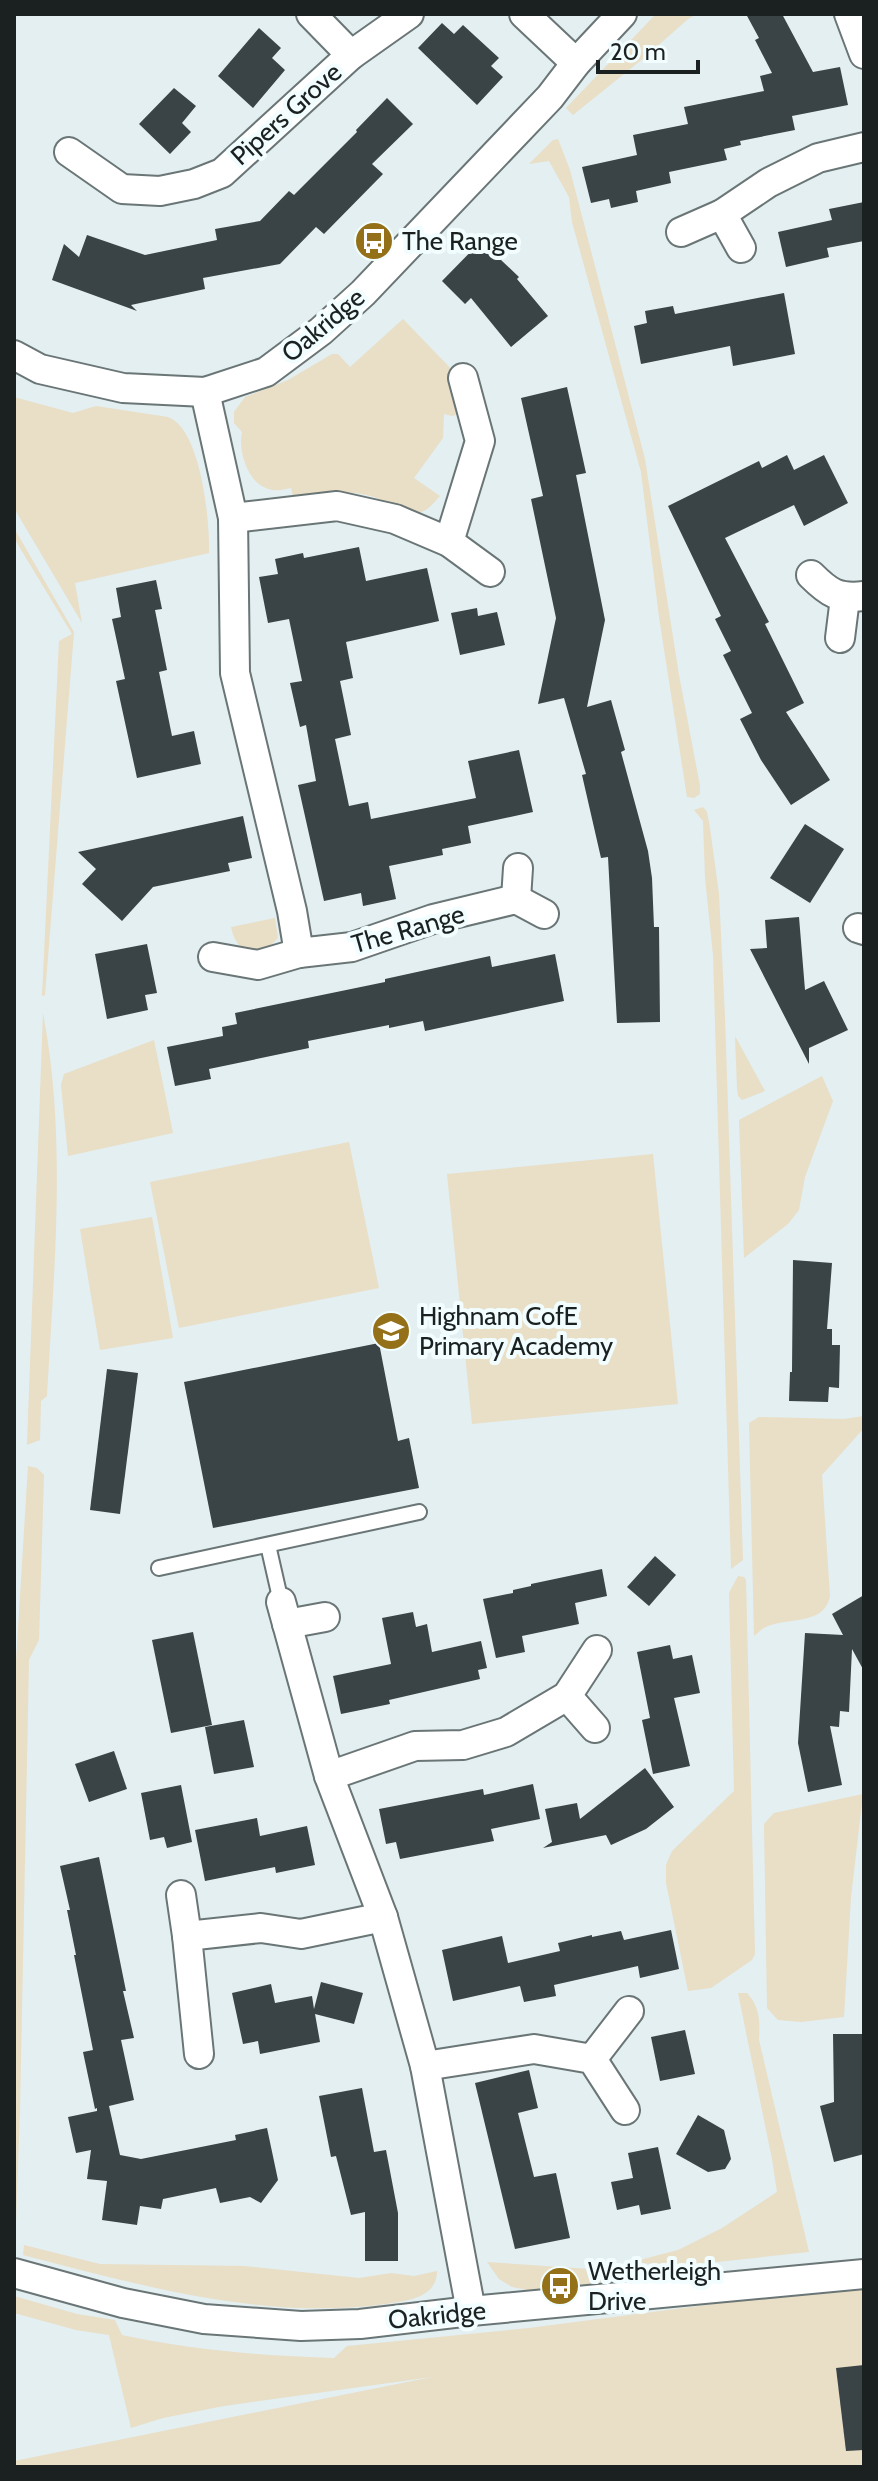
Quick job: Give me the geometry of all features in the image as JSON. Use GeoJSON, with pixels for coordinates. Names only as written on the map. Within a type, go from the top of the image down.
{"type":"FeatureCollection","features":[{"type":"Feature","properties":{"kind":"street"},"geometry":{"type":"LineString","coordinates":[[311,14],[351,55]]}},
{"type":"Feature","properties":{"kind":"street","name":"Pipers Grove"},"geometry":{"type":"LineString","coordinates":[[69,152],[122,189],[160,191],[194,184],[222,173],[351,55],[409,14]]}},
{"type":"Feature","properties":{"kind":"street"},"geometry":{"type":"LineString","coordinates":[[524,14],[576,63]]}},
{"type":"Feature","properties":{"kind":"street","name":"Oakridge"},"geometry":{"type":"LineString","coordinates":[[14,355],[40,369],[123,388],[205,392],[266,372],[321,331],[363,293],[539,108],[622,14]]}},
{"type":"Feature","properties":{"kind":"street"},"geometry":{"type":"LineString","coordinates":[[849,14],[864,54]]}},
{"type":"Feature","properties":{"kind":"street"},"geometry":{"type":"LineString","coordinates":[[681,232],[722,214],[768,183],[818,158],[864,147]]}},
{"type":"Feature","properties":{"kind":"street"},"geometry":{"type":"LineString","coordinates":[[722,214],[741,248]]}},
{"type":"Feature","properties":{"kind":"street"},"geometry":{"type":"LineString","coordinates":[[449,542],[480,441],[463,378]]}},
{"type":"Feature","properties":{"kind":"street"},"geometry":{"type":"LineString","coordinates":[[205,392],[233,518],[235,673],[292,911],[299,953]]}},
{"type":"Feature","properties":{"kind":"street"},"geometry":{"type":"LineString","coordinates":[[233,518],[337,506],[395,519],[449,542],[490,572]]}},
{"type":"Feature","properties":{"kind":"street"},"geometry":{"type":"LineString","coordinates":[[811,575],[825,589],[855,597],[840,638]]}},
{"type":"Feature","properties":{"kind":"street"},"geometry":{"type":"LineString","coordinates":[[518,868],[516,899],[544,914]]}},
{"type":"Feature","properties":{"kind":"street","name":"The Range"},"geometry":{"type":"LineString","coordinates":[[213,957],[258,965],[299,953],[352,947],[433,919],[516,899]]}},
{"type":"Feature","properties":{"kind":"street"},"geometry":{"type":"LineString","coordinates":[[325,1617],[284,1613],[329,1776],[383,1917],[425,2066],[471,2311]]}},
{"type":"Feature","properties":{"kind":"street"},"geometry":{"type":"LineString","coordinates":[[329,1776],[415,1746],[463,1745],[506,1732],[567,1696],[597,1650]]}},
{"type":"Feature","properties":{"kind":"street"},"geometry":{"type":"LineString","coordinates":[[567,1696],[595,1728]]}},
{"type":"Feature","properties":{"kind":"street"},"geometry":{"type":"LineString","coordinates":[[181,1895],[199,2054]]}},
{"type":"Feature","properties":{"kind":"street"},"geometry":{"type":"LineString","coordinates":[[187,1936],[261,1928],[301,1934],[383,1917]]}},
{"type":"Feature","properties":{"kind":"street"},"geometry":{"type":"LineString","coordinates":[[592,2059],[629,2011]]}},
{"type":"Feature","properties":{"kind":"street"},"geometry":{"type":"LineString","coordinates":[[425,2066],[534,2049],[592,2059],[625,2110]]}},
{"type":"Feature","properties":{"kind":"street","name":"Oakridge"},"geometry":{"type":"LineString","coordinates":[[14,2273],[123,2303],[204,2319],[316,2326],[864,2274]]}},
{"type":"Feature","properties":{"kind":"lane"},"geometry":{"type":"LineString","coordinates":[[159,1568],[419,1512]]}},
{"type":"Feature","properties":{"kind":"lane"},"geometry":{"type":"LineString","coordinates":[[268,1545],[284,1613]]}},
{"type":"Feature","properties":{"kind":"shaded area"},"geometry":{"type":"Polygon","coordinates":[[[656,14],[697,14],[573,115],[566,108],[656,14]]]}},
{"type":"Feature","properties":{"kind":"shaded area"},"geometry":{"type":"Polygon","coordinates":[[[558,139],[570,170],[645,459],[700,786],[700,794],[694,798],[687,797],[659,617],[641,472],[572,222],[569,197],[549,161],[529,164],[553,140],[558,139]]]}},
{"type":"Feature","properties":{"kind":"shaded area"},"geometry":{"type":"Polygon","coordinates":[[[403,319],[459,377],[460,414],[444,414],[443,438],[414,478],[440,496],[426,510],[415,513],[354,493],[293,496],[291,488],[272,490],[259,484],[245,464],[242,432],[234,423],[234,412],[245,397],[288,380],[332,354],[338,354],[350,367],[403,319]]]}},
{"type":"Feature","properties":{"kind":"shaded area"},"geometry":{"type":"Polygon","coordinates":[[[14,397],[73,413],[96,406],[168,417],[179,425],[196,457],[201,478],[208,520],[209,553],[75,583],[82,623],[14,508],[14,397]]]}},
{"type":"Feature","properties":{"kind":"shaded area"},"geometry":{"type":"Polygon","coordinates":[[[14,528],[74,632],[45,995],[42,996],[59,641],[72,634],[14,538],[14,528]]]}},
{"type":"Feature","properties":{"kind":"shaded area"},"geometry":{"type":"Polygon","coordinates":[[[703,807],[710,828],[719,894],[725,1017],[743,1560],[731,1569],[713,955],[703,821],[694,810],[703,807]]]}},
{"type":"Feature","properties":{"kind":"shaded area"},"geometry":{"type":"Polygon","coordinates":[[[275,918],[278,938],[271,945],[250,952],[238,944],[231,927],[275,918]]]}},
{"type":"Feature","properties":{"kind":"shaded area"},"geometry":{"type":"Polygon","coordinates":[[[43,1013],[55,1108],[57,1204],[47,1396],[41,1401],[40,1440],[27,1445],[43,1013]]]}},
{"type":"Feature","properties":{"kind":"shaded area"},"geometry":{"type":"Polygon","coordinates":[[[735,1036],[765,1091],[742,1100],[737,1088],[735,1036]]]}},
{"type":"Feature","properties":{"kind":"shaded area"},"geometry":{"type":"Polygon","coordinates":[[[154,1040],[173,1133],[68,1156],[61,1085],[64,1074],[154,1040]]]}},
{"type":"Feature","properties":{"kind":"shaded area"},"geometry":{"type":"Polygon","coordinates":[[[822,1076],[833,1101],[805,1177],[799,1210],[788,1224],[744,1258],[739,1120],[822,1076]]]}},
{"type":"Feature","properties":{"kind":"shaded area"},"geometry":{"type":"Polygon","coordinates":[[[349,1142],[379,1288],[179,1328],[150,1182],[349,1142]]]}},
{"type":"Feature","properties":{"kind":"shaded area"},"geometry":{"type":"Polygon","coordinates":[[[653,1154],[678,1404],[472,1424],[447,1174],[653,1154]]]}},
{"type":"Feature","properties":{"kind":"shaded area"},"geometry":{"type":"Polygon","coordinates":[[[152,1217],[173,1338],[100,1350],[80,1229],[152,1217]]]}},
{"type":"Feature","properties":{"kind":"shaded area"},"geometry":{"type":"Polygon","coordinates":[[[864,1416],[864,1428],[822,1475],[830,1596],[826,1606],[812,1617],[773,1624],[754,1636],[749,1423],[759,1417],[844,1419],[864,1416]]]}},
{"type":"Feature","properties":{"kind":"shaded area"},"geometry":{"type":"Polygon","coordinates":[[[28,1466],[37,1468],[44,1475],[39,1640],[29,1660],[15,2251],[14,1694],[28,1466]]]}},
{"type":"Feature","properties":{"kind":"shaded area"},"geometry":{"type":"Polygon","coordinates":[[[738,1576],[746,1580],[755,1954],[752,1960],[711,1988],[688,1991],[666,1883],[666,1865],[672,1851],[734,1791],[729,1593],[738,1576]]]}},
{"type":"Feature","properties":{"kind":"shaded area"},"geometry":{"type":"Polygon","coordinates":[[[863,1794],[851,1897],[844,2017],[801,2022],[778,2020],[767,2008],[764,1824],[774,1813],[863,1794]]]}},
{"type":"Feature","properties":{"kind":"shaded area"},"geometry":{"type":"Polygon","coordinates":[[[738,1993],[747,1993],[757,2009],[759,2040],[809,2252],[689,2265],[628,2263],[678,2250],[722,2228],[777,2192],[738,1993]]]}},
{"type":"Feature","properties":{"kind":"shaded area"},"geometry":{"type":"Polygon","coordinates":[[[24,2245],[100,2264],[244,2266],[359,2278],[391,2273],[414,2276],[437,2271],[432,2287],[411,2299],[341,2308],[295,2308],[203,2297],[111,2278],[23,2255],[24,2245]]]}},
{"type":"Feature","properties":{"kind":"shaded area"},"geometry":{"type":"Polygon","coordinates":[[[487,2262],[679,2275],[533,2291],[512,2287],[499,2279],[487,2262]]]}},
{"type":"Feature","properties":{"kind":"shaded area"},"geometry":{"type":"Polygon","coordinates":[[[864,2289],[864,2467],[14,2467],[14,2461],[432,2377],[224,2406],[131,2428],[109,2335],[76,2330],[14,2313],[14,2296],[77,2314],[115,2320],[122,2335],[227,2351],[334,2358],[347,2346],[529,2328],[768,2297],[864,2289]]]}},
{"type":"Feature","properties":{"kind":"building"},"geometry":{"type":"Polygon","coordinates":[[[746,14],[782,14],[813,72],[840,67],[848,105],[792,116],[795,130],[740,141],[741,145],[724,149],[727,160],[669,172],[671,183],[636,191],[638,202],[611,208],[609,199],[591,203],[582,167],[637,155],[633,135],[688,124],[684,107],[764,91],[760,76],[772,73],[746,14]]]}},
{"type":"Feature","properties":{"kind":"building"},"geometry":{"type":"Polygon","coordinates":[[[442,23],[454,34],[463,25],[499,58],[491,66],[503,77],[477,105],[418,48],[442,23]]]}},
{"type":"Feature","properties":{"kind":"building"},"geometry":{"type":"Polygon","coordinates":[[[259,28],[281,48],[272,58],[285,70],[253,108],[218,76],[259,28]]]}},
{"type":"Feature","properties":{"kind":"building"},"geometry":{"type":"Polygon","coordinates":[[[174,88],[196,106],[182,123],[191,132],[170,154],[139,124],[174,88]]]}},
{"type":"Feature","properties":{"kind":"building"},"geometry":{"type":"Polygon","coordinates":[[[387,98],[413,124],[372,164],[383,174],[324,234],[316,227],[280,264],[203,278],[205,289],[131,305],[137,311],[52,280],[64,244],[79,257],[87,235],[145,255],[217,240],[215,229],[260,221],[289,191],[294,195],[387,98]]]}},
{"type":"Feature","properties":{"kind":"building"},"geometry":{"type":"Polygon","coordinates":[[[864,202],[864,241],[827,248],[829,257],[786,267],[778,232],[832,220],[829,209],[864,202]]]}},
{"type":"Feature","properties":{"kind":"building"},"geometry":{"type":"Polygon","coordinates":[[[488,234],[508,254],[501,260],[519,277],[517,279],[548,316],[511,347],[471,298],[465,304],[442,281],[488,234]]]}},
{"type":"Feature","properties":{"kind":"building"},"geometry":{"type":"Polygon","coordinates":[[[784,293],[795,354],[733,366],[730,346],[641,364],[634,326],[647,323],[645,311],[673,306],[675,314],[784,293]]]}},
{"type":"Feature","properties":{"kind":"building"},"geometry":{"type":"Polygon","coordinates":[[[567,387],[586,473],[576,475],[605,620],[587,707],[611,700],[625,750],[621,752],[648,851],[654,927],[659,927],[660,1022],[617,1023],[608,857],[601,858],[582,775],[586,774],[564,698],[538,704],[556,618],[531,499],[543,496],[521,398],[567,387]]]}},
{"type":"Feature","properties":{"kind":"building"},"geometry":{"type":"Polygon","coordinates":[[[787,455],[794,470],[824,455],[848,503],[804,526],[794,505],[725,538],[769,622],[765,624],[804,703],[786,712],[830,780],[791,805],[761,760],[740,719],[752,713],[723,655],[731,651],[715,619],[721,616],[668,506],[759,461],[762,468],[787,455]]]}},
{"type":"Feature","properties":{"kind":"building"},"geometry":{"type":"Polygon","coordinates":[[[359,547],[366,581],[427,568],[439,621],[346,642],[353,678],[340,681],[351,735],[335,739],[349,806],[368,802],[371,819],[476,798],[468,761],[519,750],[533,812],[468,826],[471,843],[442,849],[443,855],[389,866],[396,899],[363,906],[361,893],[324,901],[298,785],[316,781],[306,725],[300,727],[290,683],[302,681],[289,619],[268,623],[259,577],[278,574],[275,559],[303,553],[304,558],[359,547]]]}},
{"type":"Feature","properties":{"kind":"building"},"geometry":{"type":"Polygon","coordinates":[[[156,580],[162,609],[155,610],[167,670],[159,672],[172,736],[194,731],[201,764],[137,778],[116,681],[125,679],[112,619],[121,617],[116,588],[156,580]]]}},
{"type":"Feature","properties":{"kind":"building"},"geometry":{"type":"Polygon","coordinates":[[[477,608],[478,616],[497,612],[505,645],[460,655],[451,613],[477,608]]]}},
{"type":"Feature","properties":{"kind":"building"},"geometry":{"type":"Polygon","coordinates":[[[243,816],[252,858],[228,863],[230,871],[153,887],[122,921],[82,884],[96,869],[78,852],[243,816]]]}},
{"type":"Feature","properties":{"kind":"building"},"geometry":{"type":"Polygon","coordinates":[[[805,824],[844,849],[810,903],[770,878],[805,824]]]}},
{"type":"Feature","properties":{"kind":"building"},"geometry":{"type":"Polygon","coordinates":[[[799,917],[805,990],[824,981],[848,1030],[809,1048],[809,1064],[750,949],[767,948],[765,920],[799,917]]]}},
{"type":"Feature","properties":{"kind":"building"},"geometry":{"type":"Polygon","coordinates":[[[147,944],[157,993],[145,995],[148,1010],[107,1019],[95,954],[147,944]]]}},
{"type":"Feature","properties":{"kind":"building"},"geometry":{"type":"Polygon","coordinates":[[[555,954],[564,1001],[425,1031],[423,1021],[308,1041],[309,1048],[209,1069],[211,1079],[175,1086],[167,1047],[223,1036],[222,1027],[237,1024],[235,1013],[385,982],[385,979],[490,956],[492,967],[555,954]]]}},
{"type":"Feature","properties":{"kind":"building"},"geometry":{"type":"Polygon","coordinates":[[[793,1260],[832,1263],[827,1329],[832,1329],[832,1345],[840,1345],[839,1388],[829,1387],[828,1402],[789,1401],[793,1260]]]}},
{"type":"Feature","properties":{"kind":"building"},"geometry":{"type":"Polygon","coordinates":[[[379,1343],[398,1441],[409,1438],[419,1488],[213,1528],[184,1382],[379,1343]]]}},
{"type":"Feature","properties":{"kind":"building"},"geometry":{"type":"Polygon","coordinates":[[[107,1369],[138,1373],[120,1514],[90,1510],[107,1369]]]}},
{"type":"Feature","properties":{"kind":"building"},"geometry":{"type":"Polygon","coordinates":[[[655,1556],[676,1575],[649,1606],[627,1587],[655,1556]]]}},
{"type":"Feature","properties":{"kind":"building"},"geometry":{"type":"Polygon","coordinates":[[[602,1569],[607,1596],[575,1603],[579,1624],[522,1636],[525,1652],[496,1658],[483,1599],[513,1593],[513,1590],[531,1584],[602,1569]]]}},
{"type":"Feature","properties":{"kind":"building"},"geometry":{"type":"Polygon","coordinates":[[[864,1595],[864,1671],[852,1649],[849,1712],[840,1711],[839,1727],[830,1726],[842,1785],[808,1792],[798,1743],[805,1633],[843,1635],[832,1614],[864,1595]]]}},
{"type":"Feature","properties":{"kind":"building"},"geometry":{"type":"Polygon","coordinates":[[[413,1612],[416,1627],[427,1624],[432,1652],[481,1641],[487,1668],[478,1670],[480,1679],[341,1714],[333,1676],[391,1664],[382,1618],[413,1612]]]}},
{"type":"Feature","properties":{"kind":"building"},"geometry":{"type":"Polygon","coordinates":[[[193,1632],[212,1725],[171,1733],[152,1640],[193,1632]]]}},
{"type":"Feature","properties":{"kind":"building"},"geometry":{"type":"Polygon","coordinates":[[[670,1645],[673,1659],[692,1655],[700,1693],[674,1698],[690,1766],[653,1774],[642,1720],[650,1718],[637,1652],[670,1645]]]}},
{"type":"Feature","properties":{"kind":"building"},"geometry":{"type":"Polygon","coordinates":[[[244,1720],[254,1767],[214,1774],[205,1727],[244,1720]]]}},
{"type":"Feature","properties":{"kind":"building"},"geometry":{"type":"Polygon","coordinates":[[[114,1751],[127,1789],[89,1802],[75,1764],[114,1751]]]}},
{"type":"Feature","properties":{"kind":"building"},"geometry":{"type":"Polygon","coordinates":[[[645,1768],[674,1807],[646,1829],[611,1845],[606,1835],[543,1848],[552,1842],[545,1809],[577,1803],[580,1819],[645,1768]]]}},
{"type":"Feature","properties":{"kind":"building"},"geometry":{"type":"Polygon","coordinates":[[[533,1784],[540,1819],[491,1829],[494,1841],[400,1859],[396,1842],[386,1844],[379,1809],[483,1789],[484,1795],[533,1784]]]}},
{"type":"Feature","properties":{"kind":"building"},"geometry":{"type":"Polygon","coordinates":[[[181,1785],[192,1842],[167,1848],[164,1837],[150,1840],[141,1793],[181,1785]]]}},
{"type":"Feature","properties":{"kind":"building"},"geometry":{"type":"Polygon","coordinates":[[[257,1818],[260,1836],[307,1826],[315,1865],[276,1873],[275,1867],[205,1881],[195,1830],[257,1818]]]}},
{"type":"Feature","properties":{"kind":"building"},"geometry":{"type":"Polygon","coordinates":[[[99,1857],[134,2038],[121,2040],[134,2100],[109,2106],[120,2155],[141,2159],[236,2140],[235,2135],[267,2128],[278,2180],[261,2203],[250,2197],[220,2203],[216,2188],[163,2199],[161,2209],[140,2206],[137,2225],[102,2220],[107,2181],[87,2179],[91,2150],[76,2153],[68,2117],[97,2111],[97,2108],[83,2052],[93,2050],[60,1866],[99,1857]]]}},
{"type":"Feature","properties":{"kind":"building"},"geometry":{"type":"Polygon","coordinates":[[[671,1930],[679,1969],[640,1978],[638,1966],[554,1985],[556,1996],[524,2002],[520,1986],[453,2001],[442,1950],[502,1936],[508,1963],[560,1951],[558,1943],[592,1935],[621,1931],[624,1940],[671,1930]]]}},
{"type":"Feature","properties":{"kind":"building"},"geometry":{"type":"Polygon","coordinates":[[[321,1982],[363,1993],[354,2024],[315,2014],[320,2042],[260,2054],[258,2041],[243,2044],[232,1993],[271,1984],[275,2003],[312,1996],[314,2009],[321,1982]]]}},
{"type":"Feature","properties":{"kind":"building"},"geometry":{"type":"Polygon","coordinates":[[[685,2030],[695,2074],[660,2081],[651,2037],[685,2030]]]}},
{"type":"Feature","properties":{"kind":"building"},"geometry":{"type":"Polygon","coordinates":[[[833,2034],[864,2034],[864,2154],[834,2162],[820,2106],[834,2102],[833,2034]]]}},
{"type":"Feature","properties":{"kind":"building"},"geometry":{"type":"Polygon","coordinates":[[[529,2070],[538,2108],[518,2113],[534,2177],[556,2173],[570,2238],[515,2249],[475,2083],[529,2070]]]}},
{"type":"Feature","properties":{"kind":"building"},"geometry":{"type":"Polygon","coordinates":[[[362,2088],[374,2152],[386,2150],[398,2213],[398,2261],[365,2261],[365,2212],[351,2215],[336,2156],[331,2157],[319,2096],[362,2088]]]}},
{"type":"Feature","properties":{"kind":"building"},"geometry":{"type":"Polygon","coordinates":[[[698,2115],[724,2130],[731,2159],[725,2169],[708,2172],[676,2154],[698,2115]]]}},
{"type":"Feature","properties":{"kind":"building"},"geometry":{"type":"Polygon","coordinates":[[[658,2147],[671,2209],[641,2215],[639,2205],[617,2210],[611,2182],[633,2178],[628,2153],[658,2147]]]}},
{"type":"Feature","properties":{"kind":"building"},"geometry":{"type":"Polygon","coordinates":[[[864,2365],[864,2450],[846,2451],[836,2368],[864,2365]]]}},
{"type":"Feature","properties":{"kind":"place","name":"The Range"},"geometry":{"type":"Point","coordinates":[374,241]}},
{"type":"Feature","properties":{"kind":"place","name":"Highnam CofE Primary Academy"},"geometry":{"type":"Point","coordinates":[391,1331]}},
{"type":"Feature","properties":{"kind":"place","name":"Wetherleigh Drive"},"geometry":{"type":"Point","coordinates":[560,2286]}}]}
